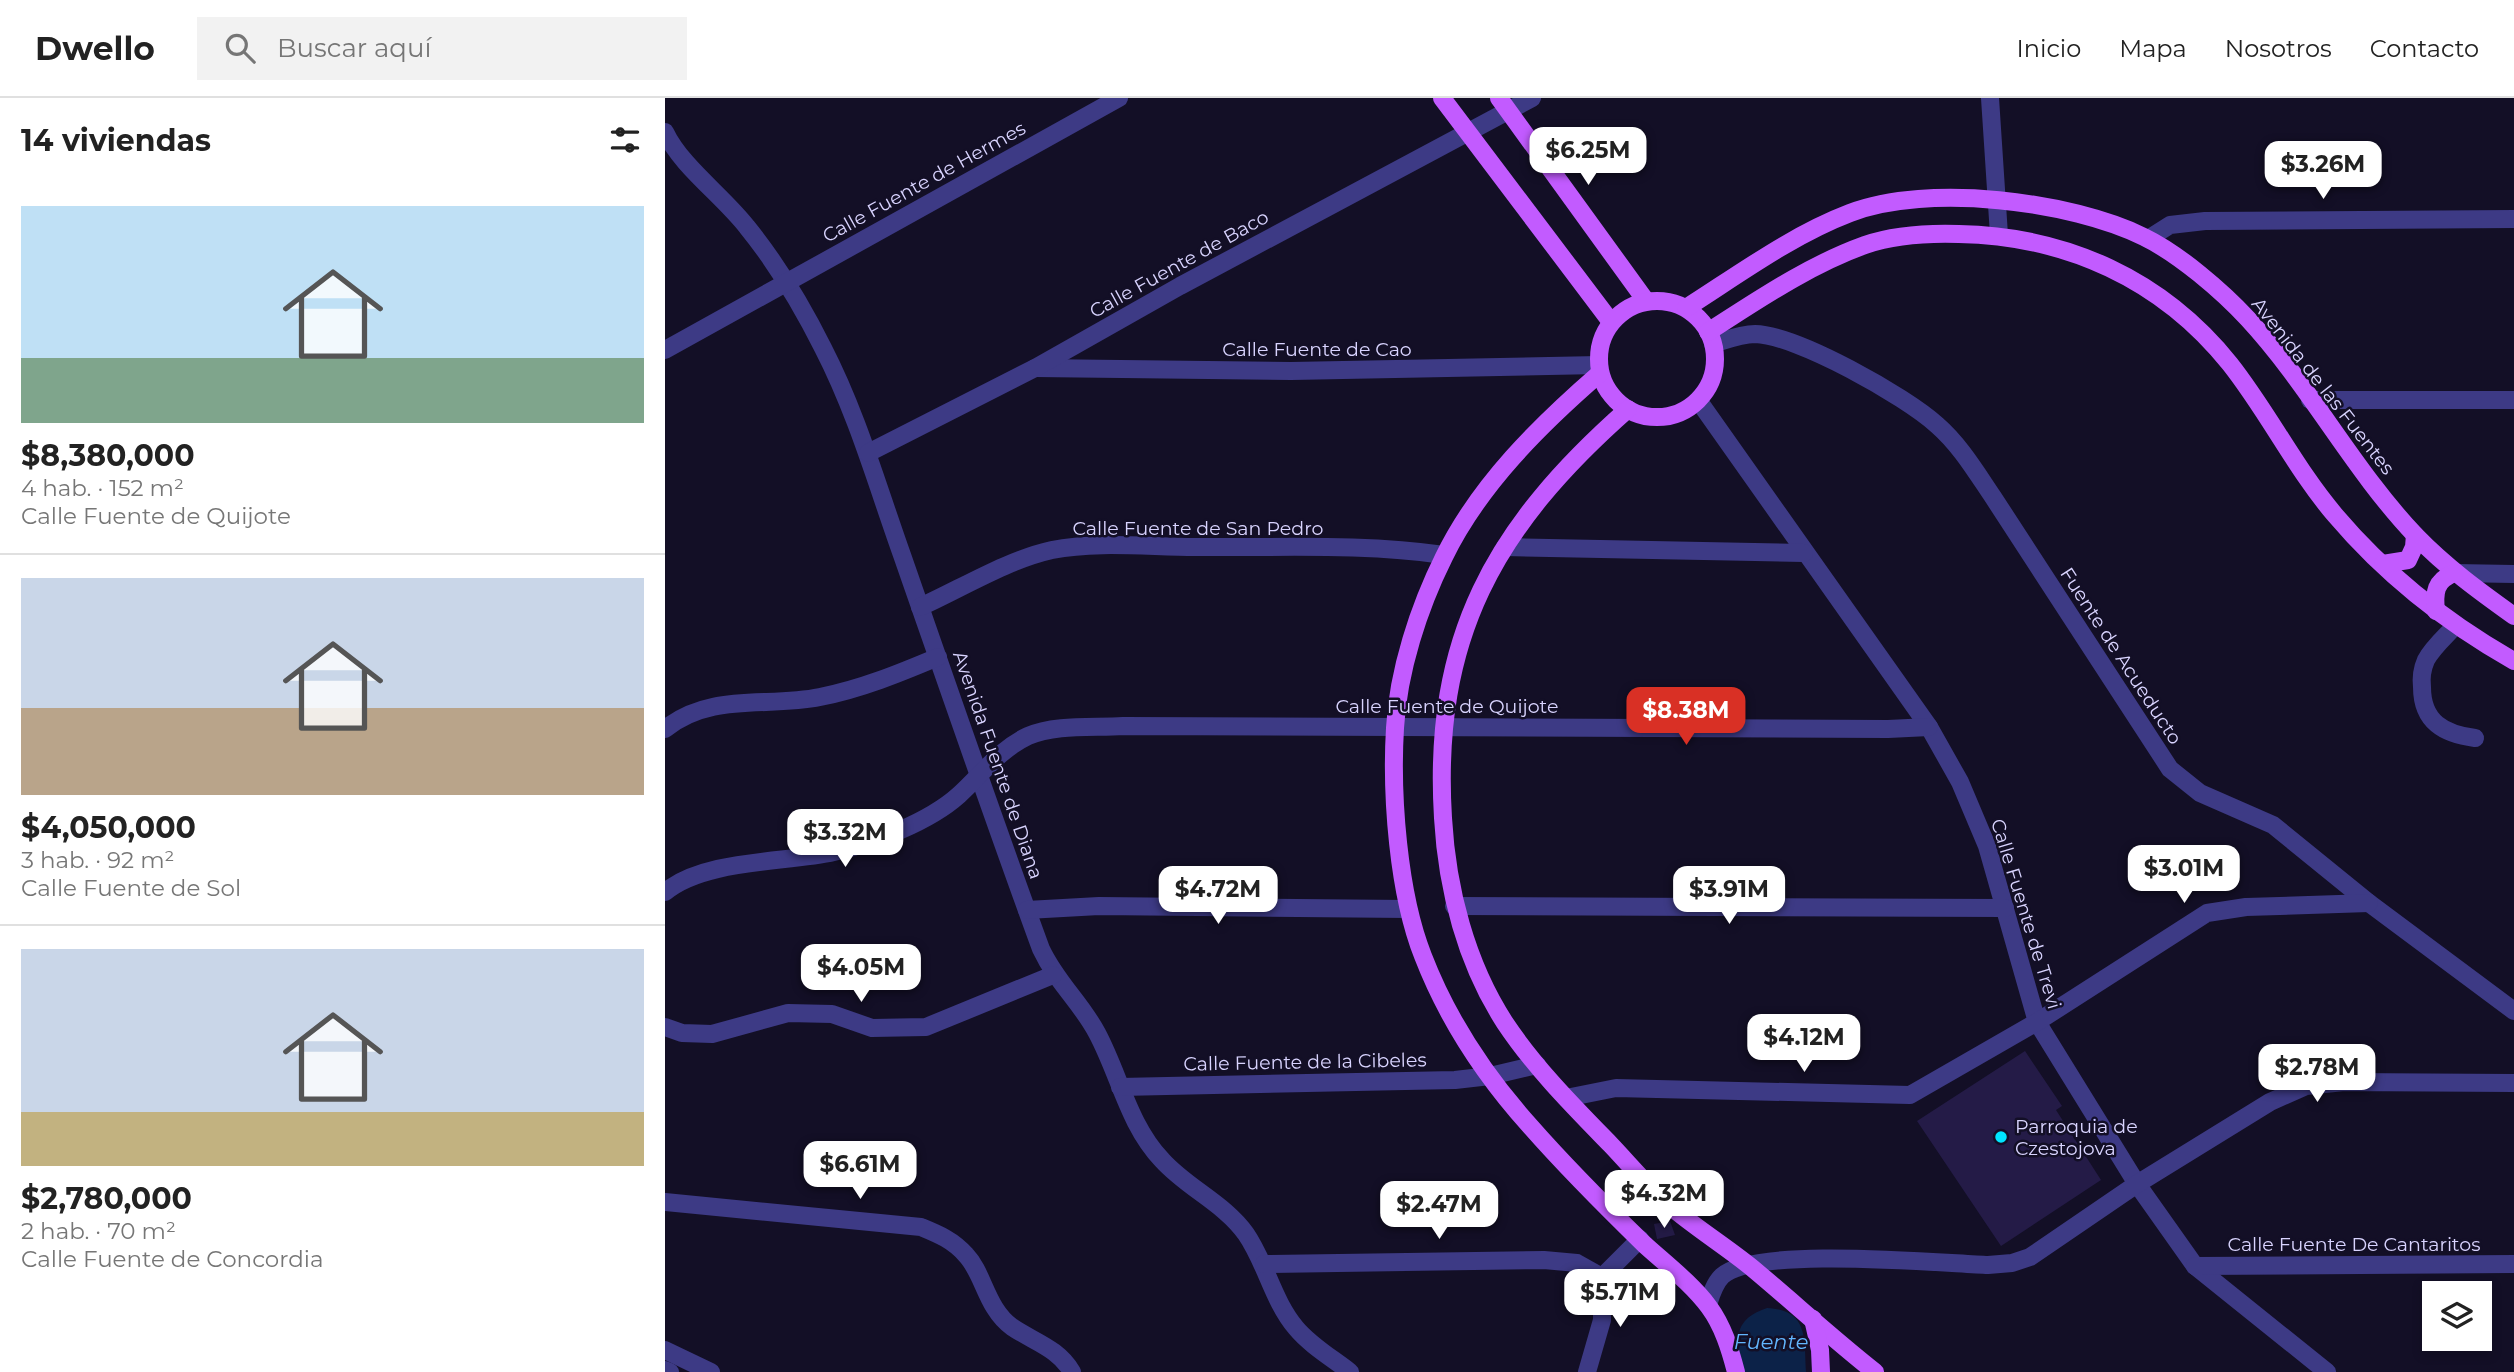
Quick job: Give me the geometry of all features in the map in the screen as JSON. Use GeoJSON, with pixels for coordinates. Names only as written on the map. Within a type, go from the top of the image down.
{"type":"FeatureCollection","features":[{"type":"Feature","properties":{"kind":"main road"},"geometry":{"type":"LineString","coordinates":[[1442,98],[1611,322]]}},
{"type":"Feature","properties":{"kind":"main road"},"geometry":{"type":"LineString","coordinates":[[1504,104],[1646,301]]}},
{"type":"Feature","properties":{"kind":"main road","name":"Avenida de las Fuentes"},"geometry":{"type":"LineString","coordinates":[[1686,308],[1808,233],[1851,212],[1901,201],[1997,201],[2077,212],[2148,239],[2203,279],[2248,319],[2415,535],[2453,573],[2514,616]]}},
{"type":"Feature","properties":{"kind":"main road"},"geometry":{"type":"LineString","coordinates":[[1711,338],[1795,277],[1866,245],[1940,233],[1999,235],[2076,252],[2114,268],[2150,289],[2181,315],[2229,362],[2335,515],[2383,564],[2455,626],[2514,661]]}},
{"type":"Feature","properties":{"kind":"main road"},"geometry":{"type":"LineString","coordinates":[[1646,301],[1666,301],[1686,308],[1711,338],[1713,374],[1698,400],[1686,409],[1657,417],[1627,409],[1611,394],[1600,369],[1604,335],[1611,322],[1626,309],[1646,301]]}},
{"type":"Feature","properties":{"kind":"main road"},"geometry":{"type":"LineString","coordinates":[[1600,369],[1546,420],[1466,520],[1444,555],[1415,633],[1395,726],[1400,848],[1408,909],[1422,955],[1450,1015],[1490,1076],[1530,1126],[1708,1305],[1729,1345],[1736,1372]]}},
{"type":"Feature","properties":{"kind":"main road"},"geometry":{"type":"LineString","coordinates":[[1627,409],[1550,484],[1505,547],[1479,593],[1461,638],[1448,687],[1442,727],[1445,853],[1454,906],[1478,968],[1504,1022],[1566,1098],[1668,1205],[1748,1265],[1875,1372]]}},
{"type":"Feature","properties":{"kind":"main road"},"geometry":{"type":"LineString","coordinates":[[2383,564],[2408,560],[2414,547],[2415,535]]}},
{"type":"Feature","properties":{"kind":"main road"},"geometry":{"type":"LineString","coordinates":[[2437,611],[2439,581],[2453,573]]}},
{"type":"Feature","properties":{"kind":"main road"},"geometry":{"type":"LineString","coordinates":[[1813,1319],[1821,1350],[1821,1372]]}},
{"type":"Feature","properties":{"kind":"street","name":"Calle Fuente de Hermes"},"geometry":{"type":"LineString","coordinates":[[665,350],[1119,98]]}},
{"type":"Feature","properties":{"kind":"street","name":"Calle Fuente de Baco"},"geometry":{"type":"LineString","coordinates":[[868,453],[1035,368],[1203,273],[1467,133],[1504,104],[1532,98]]}},
{"type":"Feature","properties":{"kind":"street"},"geometry":{"type":"LineString","coordinates":[[1990,98],[1999,235]]}},
{"type":"Feature","properties":{"kind":"street","name":"Avenida Fuente de Diana"},"geometry":{"type":"LineString","coordinates":[[665,132],[669,150],[715,189],[749,229],[786,282],[823,348],[868,453],[1027,910],[1053,975],[1086,1014],[1135,1123],[1154,1151],[1182,1180],[1229,1215],[1245,1232],[1264,1264],[1282,1306],[1297,1329],[1350,1372]]}},
{"type":"Feature","properties":{"kind":"street"},"geometry":{"type":"LineString","coordinates":[[2148,239],[2170,225],[2205,221],[2514,219]]}},
{"type":"Feature","properties":{"kind":"street","name":"Fuente de Acueducto"},"geometry":{"type":"LineString","coordinates":[[1711,338],[1770,337],[1837,363],[1936,424],[1963,453],[1993,497],[2170,769],[2200,793],[2273,825],[2369,903],[2514,1011]]}},
{"type":"Feature","properties":{"kind":"street","name":"Calle Fuente de Cao"},"geometry":{"type":"LineString","coordinates":[[1035,368],[1291,371],[1600,369]]}},
{"type":"Feature","properties":{"kind":"street","name":"Calle Fuente de Trevi"},"geometry":{"type":"LineString","coordinates":[[1698,400],[1929,727],[1960,782],[1987,846],[2037,1022],[2137,1184],[2195,1266],[2327,1372]]}},
{"type":"Feature","properties":{"kind":"street"},"geometry":{"type":"LineString","coordinates":[[2310,400],[2514,400]]}},
{"type":"Feature","properties":{"kind":"street","name":"Calle Fuente de San Pedro"},"geometry":{"type":"LineString","coordinates":[[920,607],[1006,567],[1052,551],[1108,546],[1310,548],[1416,551],[1444,555]]}},
{"type":"Feature","properties":{"kind":"street"},"geometry":{"type":"LineString","coordinates":[[1505,547],[1804,553]]}},
{"type":"Feature","properties":{"kind":"street"},"geometry":{"type":"LineString","coordinates":[[2453,573],[2514,573]]}},
{"type":"Feature","properties":{"kind":"street"},"geometry":{"type":"LineString","coordinates":[[2455,626],[2425,661],[2421,692],[2428,717],[2435,726],[2459,736],[2475,738]]}},
{"type":"Feature","properties":{"kind":"street"},"geometry":{"type":"LineString","coordinates":[[665,729],[703,707],[819,697],[884,679],[938,657]]}},
{"type":"Feature","properties":{"kind":"street","name":"Calle Fuente de Quijote"},"geometry":{"type":"LineString","coordinates":[[665,892],[712,871],[836,852],[904,828],[935,814],[979,773],[1028,736],[1061,730],[1123,726],[1929,727]]}},
{"type":"Feature","properties":{"kind":"street"},"geometry":{"type":"LineString","coordinates":[[1566,1098],[1615,1088],[1909,1096],[2037,1022],[2207,913],[2246,907],[2369,903]]}},
{"type":"Feature","properties":{"kind":"street"},"geometry":{"type":"LineString","coordinates":[[1027,910],[1099,905],[1408,909]]}},
{"type":"Feature","properties":{"kind":"street"},"geometry":{"type":"LineString","coordinates":[[1454,906],[2005,908]]}},
{"type":"Feature","properties":{"kind":"street"},"geometry":{"type":"LineString","coordinates":[[665,1027],[682,1033],[712,1034],[788,1013],[832,1014],[872,1028],[907,1030],[926,1027],[1053,975]]}},
{"type":"Feature","properties":{"kind":"street","name":"Calle Fuente de la Cibeles"},"geometry":{"type":"LineString","coordinates":[[1120,1087],[1490,1076],[1537,1065]]}},
{"type":"Feature","properties":{"kind":"street"},"geometry":{"type":"LineString","coordinates":[[1708,1305],[1721,1277],[1748,1265],[1787,1259],[2012,1263],[2030,1256],[2137,1184],[2270,1102],[2306,1086],[2344,1082],[2514,1083]]}},
{"type":"Feature","properties":{"kind":"street"},"geometry":{"type":"LineString","coordinates":[[665,1202],[921,1227],[947,1238],[969,1256],[992,1304],[1011,1326],[1054,1351],[1072,1372]]}},
{"type":"Feature","properties":{"kind":"street"},"geometry":{"type":"LineString","coordinates":[[1587,1372],[1602,1320],[1602,1277],[1640,1239]]}},
{"type":"Feature","properties":{"kind":"street"},"geometry":{"type":"LineString","coordinates":[[1264,1264],[1544,1260],[1577,1263],[1602,1277]]}},
{"type":"Feature","properties":{"kind":"street","name":"Calle Fuente De Cantaritos"},"geometry":{"type":"LineString","coordinates":[[2195,1266],[2514,1264]]}},
{"type":"Feature","properties":{"kind":"street"},"geometry":{"type":"LineString","coordinates":[[665,1350],[711,1372]]}},
{"type":"Feature","properties":{"kind":"street"},"geometry":{"type":"LineString","coordinates":[[665,1370],[670,1372]]}},
{"type":"Feature","properties":{"kind":"water","name":"Fuente"},"geometry":{"type":"Polygon","coordinates":[[[1767,1308],[1791,1314],[1797,1320],[1804,1338],[1806,1372],[1744,1372],[1739,1351],[1739,1333],[1747,1319],[1767,1308]]]}},
{"type":"Feature","properties":{"kind":"building","name":"Parroquia de Czestojova"},"geometry":{"type":"Polygon","coordinates":[[[2025,1051],[2062,1106],[2056,1110],[2101,1180],[2001,1246],[1917,1121],[2025,1051]]]}},
{"type":"Feature","properties":{"kind":"building"},"geometry":{"type":"Polygon","coordinates":[[[1670,1221],[1675,1235],[1657,1239],[1654,1224],[1670,1221]]]}},
{"type":"Feature","properties":{"kind":"place","name":"Parroquia de Czestojova"},"geometry":{"type":"Point","coordinates":[2001,1137]}}]}
